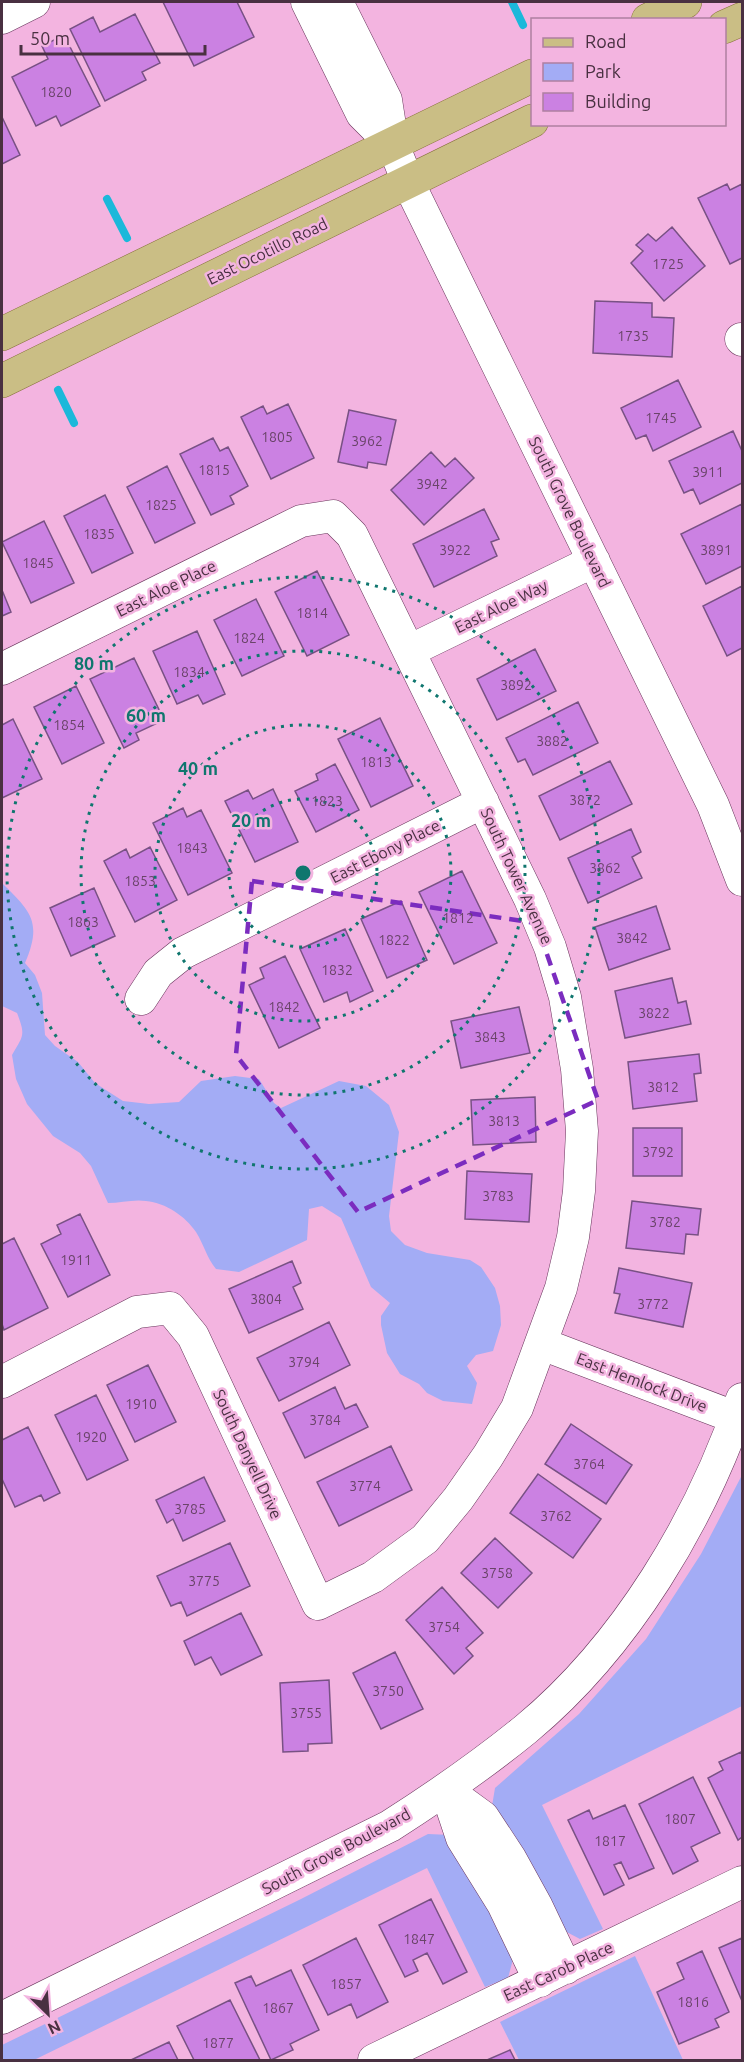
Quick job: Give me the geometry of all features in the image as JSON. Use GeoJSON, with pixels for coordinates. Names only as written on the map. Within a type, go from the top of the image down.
{"type":"FeatureCollection","features":[{"type":"Feature","properties":{"kind":"main road"},"geometry":{"type":"LineString","coordinates":[[652,18],[685,2]]}},
{"type":"Feature","properties":{"kind":"main road"},"geometry":{"type":"LineString","coordinates":[[726,26],[742,19]]}},
{"type":"Feature","properties":{"kind":"main road"},"geometry":{"type":"LineString","coordinates":[[2,334],[531,76]]}},
{"type":"Feature","properties":{"kind":"main road","name":"East Ocotillo Road"},"geometry":{"type":"LineString","coordinates":[[2,381],[531,121]]}},
{"type":"Feature","properties":{"kind":"street"},"geometry":{"type":"LineString","coordinates":[[2,18],[34,2]]}},
{"type":"Feature","properties":{"kind":"street"},"geometry":{"type":"LineString","coordinates":[[307,2],[363,114],[393,145]]}},
{"type":"Feature","properties":{"kind":"street"},"geometry":{"type":"LineString","coordinates":[[337,2],[386,100],[393,145]]}},
{"type":"Feature","properties":{"kind":"street","name":"South Grove Boulevard"},"geometry":{"type":"LineString","coordinates":[[393,145],[408,182],[740,863]]}},
{"type":"Feature","properties":{"kind":"street","name":"South Tower Avenue"},"geometry":{"type":"LineString","coordinates":[[318,1605],[372,1577],[425,1539],[458,1499],[517,1408],[564,1278],[573,1237],[579,1191],[582,1131],[577,1069],[565,997],[550,947],[530,899],[352,535],[333,516]]}},
{"type":"Feature","properties":{"kind":"street","name":"East Aloe Place"},"geometry":{"type":"LineString","coordinates":[[2,669],[301,521],[333,516]]}},
{"type":"Feature","properties":{"kind":"street","name":"East Aloe Way"},"geometry":{"type":"LineString","coordinates":[[409,651],[594,561]]}},
{"type":"Feature","properties":{"kind":"street","name":"East Ebony Place"},"geometry":{"type":"LineString","coordinates":[[141,999],[158,974],[183,953],[483,802]]}},
{"type":"Feature","properties":{"kind":"street","name":"South Danyell Drive"},"geometry":{"type":"LineString","coordinates":[[2,1382],[137,1312],[170,1308],[193,1336],[318,1605]]}},
{"type":"Feature","properties":{"kind":"street","name":"East Hemlock Drive"},"geometry":{"type":"LineString","coordinates":[[542,1344],[740,1412]]}},
{"type":"Feature","properties":{"kind":"street","name":"South Grove Boulevard"},"geometry":{"type":"LineString","coordinates":[[2,2018],[390,1826],[447,1790],[527,1728],[608,1644],[642,1600],[674,1550],[707,1489],[740,1412]]}},
{"type":"Feature","properties":{"kind":"street"},"geometry":{"type":"LineString","coordinates":[[447,1790],[483,1817],[510,1857],[537,1906],[553,1975]]}},
{"type":"Feature","properties":{"kind":"street","name":"East Carob Place"},"geometry":{"type":"LineString","coordinates":[[374,2061],[742,1882]]}},
{"type":"Feature","properties":{"kind":"highlighted area"},"geometry":{"type":"Polygon","coordinates":[[[252,881],[536,923],[598,1100],[358,1212],[236,1055],[252,881]]]}},
{"type":"Feature","properties":{"kind":"green space"},"geometry":{"type":"Polygon","coordinates":[[[2,883],[20,901],[31,918],[33,937],[25,963],[35,975],[42,993],[45,1035],[55,1046],[78,1062],[95,1083],[123,1101],[149,1104],[179,1102],[201,1081],[235,1076],[259,1079],[274,1103],[281,1108],[339,1081],[366,1086],[389,1105],[399,1132],[389,1216],[391,1231],[405,1245],[427,1253],[470,1260],[481,1267],[495,1288],[500,1306],[501,1325],[493,1351],[476,1355],[467,1366],[477,1383],[472,1404],[443,1401],[400,1374],[387,1353],[381,1325],[381,1316],[390,1303],[371,1287],[341,1218],[322,1206],[309,1209],[307,1240],[239,1272],[216,1269],[192,1226],[168,1207],[141,1201],[108,1203],[91,1166],[80,1153],[53,1136],[27,1104],[16,1079],[12,1055],[21,1039],[22,1027],[17,1013],[2,1006],[2,883]]]}},
{"type":"Feature","properties":{"kind":"green space"},"geometry":{"type":"Polygon","coordinates":[[[742,1475],[742,1706],[542,1805],[603,1929],[580,1939],[559,1928],[491,1812],[495,1788],[579,1714],[646,1639],[701,1554],[742,1475]]]}},
{"type":"Feature","properties":{"kind":"green space"},"geometry":{"type":"Polygon","coordinates":[[[428,1834],[451,1835],[516,1948],[508,1978],[485,1987],[427,1868],[34,2060],[2,2060],[2,2045],[301,1899],[428,1834]]]}},
{"type":"Feature","properties":{"kind":"green space"},"geometry":{"type":"Polygon","coordinates":[[[635,1956],[683,2060],[519,2060],[500,2022],[635,1956]]]}},
{"type":"Feature","properties":{"kind":"building"},"geometry":{"type":"Polygon","coordinates":[[[163,2],[237,2],[254,37],[194,66],[163,2]]]}},
{"type":"Feature","properties":{"kind":"building"},"geometry":{"type":"Polygon","coordinates":[[[135,14],[160,63],[142,72],[146,80],[105,101],[70,29],[93,17],[100,32],[135,14]]]}},
{"type":"Feature","properties":{"kind":"building"},"geometry":{"type":"Polygon","coordinates":[[[64,35],[100,106],[61,126],[56,116],[36,126],[12,77],[48,59],[42,46],[64,35]]]}},
{"type":"Feature","properties":{"kind":"building"},"geometry":{"type":"Polygon","coordinates":[[[2,117],[20,155],[2,164],[2,117]]]}},
{"type":"Feature","properties":{"kind":"building"},"geometry":{"type":"Polygon","coordinates":[[[727,184],[730,190],[742,184],[742,258],[730,264],[698,198],[727,184]]]}},
{"type":"Feature","properties":{"kind":"building"},"geometry":{"type":"Polygon","coordinates":[[[672,227],[705,266],[664,301],[631,263],[643,251],[636,245],[648,234],[656,241],[672,227]]]}},
{"type":"Feature","properties":{"kind":"building"},"geometry":{"type":"Polygon","coordinates":[[[595,301],[652,303],[652,317],[674,318],[672,357],[593,353],[595,301]]]}},
{"type":"Feature","properties":{"kind":"building"},"geometry":{"type":"Polygon","coordinates":[[[678,380],[701,427],[653,451],[646,435],[636,439],[621,408],[678,380]]]}},
{"type":"Feature","properties":{"kind":"building"},"geometry":{"type":"Polygon","coordinates":[[[288,404],[314,458],[271,479],[241,417],[263,406],[267,414],[288,404]]]}},
{"type":"Feature","properties":{"kind":"building"},"geometry":{"type":"Polygon","coordinates":[[[349,410],[396,420],[386,465],[368,462],[367,468],[338,462],[349,410]]]}},
{"type":"Feature","properties":{"kind":"building"},"geometry":{"type":"Polygon","coordinates":[[[733,431],[742,451],[742,483],[700,504],[693,489],[684,493],[669,461],[733,431]]]}},
{"type":"Feature","properties":{"kind":"building"},"geometry":{"type":"Polygon","coordinates":[[[213,438],[220,451],[228,447],[248,486],[230,496],[234,504],[211,515],[180,454],[213,438]]]}},
{"type":"Feature","properties":{"kind":"building"},"geometry":{"type":"Polygon","coordinates":[[[431,452],[445,467],[455,458],[474,478],[424,525],[391,490],[431,452]]]}},
{"type":"Feature","properties":{"kind":"building"},"geometry":{"type":"Polygon","coordinates":[[[167,466],[195,523],[155,543],[127,487],[167,466]]]}},
{"type":"Feature","properties":{"kind":"building"},"geometry":{"type":"Polygon","coordinates":[[[105,495],[133,553],[92,573],[64,516],[105,495]]]}},
{"type":"Feature","properties":{"kind":"building"},"geometry":{"type":"Polygon","coordinates":[[[742,504],[742,566],[706,584],[681,534],[742,504]]]}},
{"type":"Feature","properties":{"kind":"building"},"geometry":{"type":"Polygon","coordinates":[[[484,509],[499,539],[491,542],[497,556],[434,587],[413,544],[484,509]]]}},
{"type":"Feature","properties":{"kind":"building"},"geometry":{"type":"Polygon","coordinates":[[[44,521],[74,583],[31,603],[2,542],[44,521]]]}},
{"type":"Feature","properties":{"kind":"building"},"geometry":{"type":"Polygon","coordinates":[[[317,571],[349,635],[307,656],[275,592],[317,571]]]}},
{"type":"Feature","properties":{"kind":"building"},"geometry":{"type":"Polygon","coordinates":[[[742,586],[742,648],[727,656],[703,606],[742,586]]]}},
{"type":"Feature","properties":{"kind":"building"},"geometry":{"type":"Polygon","coordinates":[[[2,590],[11,612],[2,616],[2,590]]]}},
{"type":"Feature","properties":{"kind":"building"},"geometry":{"type":"Polygon","coordinates":[[[256,599],[284,656],[242,676],[214,620],[256,599]]]}},
{"type":"Feature","properties":{"kind":"building"},"geometry":{"type":"Polygon","coordinates":[[[197,631],[225,694],[203,704],[198,695],[177,704],[153,651],[197,631]]]}},
{"type":"Feature","properties":{"kind":"building"},"geometry":{"type":"Polygon","coordinates":[[[535,649],[556,691],[497,720],[477,679],[535,649]]]}},
{"type":"Feature","properties":{"kind":"building"},"geometry":{"type":"Polygon","coordinates":[[[134,658],[164,720],[136,733],[139,740],[124,748],[90,679],[134,658]]]}},
{"type":"Feature","properties":{"kind":"building"},"geometry":{"type":"Polygon","coordinates":[[[76,686],[104,743],[62,764],[34,707],[76,686]]]}},
{"type":"Feature","properties":{"kind":"building"},"geometry":{"type":"Polygon","coordinates":[[[578,702],[598,743],[533,775],[525,759],[518,762],[506,738],[578,702]]]}},
{"type":"Feature","properties":{"kind":"building"},"geometry":{"type":"Polygon","coordinates":[[[380,718],[413,786],[371,807],[338,739],[380,718]]]}},
{"type":"Feature","properties":{"kind":"building"},"geometry":{"type":"Polygon","coordinates":[[[13,719],[42,779],[2,798],[2,725],[13,719]]]}},
{"type":"Feature","properties":{"kind":"building"},"geometry":{"type":"Polygon","coordinates":[[[610,761],[632,804],[560,840],[539,796],[610,761]]]}},
{"type":"Feature","properties":{"kind":"building"},"geometry":{"type":"Polygon","coordinates":[[[335,764],[359,810],[316,832],[295,791],[318,780],[316,774],[335,764]]]}},
{"type":"Feature","properties":{"kind":"building"},"geometry":{"type":"Polygon","coordinates":[[[273,789],[298,842],[255,862],[225,801],[248,790],[253,799],[273,789]]]}},
{"type":"Feature","properties":{"kind":"building"},"geometry":{"type":"Polygon","coordinates":[[[183,808],[187,817],[201,810],[232,873],[188,895],[153,823],[183,808]]]}},
{"type":"Feature","properties":{"kind":"building"},"geometry":{"type":"Polygon","coordinates":[[[631,829],[641,852],[632,857],[642,878],[588,903],[568,858],[631,829]]]}},
{"type":"Feature","properties":{"kind":"building"},"geometry":{"type":"Polygon","coordinates":[[[150,847],[177,900],[135,922],[104,861],[126,849],[130,858],[150,847]]]}},
{"type":"Feature","properties":{"kind":"building"},"geometry":{"type":"Polygon","coordinates":[[[462,871],[497,943],[454,964],[419,892],[462,871]]]}},
{"type":"Feature","properties":{"kind":"building"},"geometry":{"type":"Polygon","coordinates":[[[94,888],[115,936],[71,956],[50,908],[94,888]]]}},
{"type":"Feature","properties":{"kind":"building"},"geometry":{"type":"Polygon","coordinates":[[[401,901],[427,960],[387,978],[361,919],[401,901]]]}},
{"type":"Feature","properties":{"kind":"building"},"geometry":{"type":"Polygon","coordinates":[[[656,906],[670,949],[609,970],[595,927],[656,906]]]}},
{"type":"Feature","properties":{"kind":"building"},"geometry":{"type":"Polygon","coordinates":[[[345,929],[373,991],[350,1002],[347,992],[324,1002],[300,949],[345,929]]]}},
{"type":"Feature","properties":{"kind":"building"},"geometry":{"type":"Polygon","coordinates":[[[285,956],[320,1028],[279,1048],[249,985],[264,978],[260,968],[285,956]]]}},
{"type":"Feature","properties":{"kind":"building"},"geometry":{"type":"Polygon","coordinates":[[[672,978],[678,1003],[686,1001],[691,1024],[625,1038],[615,991],[672,978]]]}},
{"type":"Feature","properties":{"kind":"building"},"geometry":{"type":"Polygon","coordinates":[[[519,1007],[530,1053],[461,1068],[451,1021],[519,1007]]]}},
{"type":"Feature","properties":{"kind":"building"},"geometry":{"type":"Polygon","coordinates":[[[699,1054],[701,1073],[694,1074],[697,1101],[633,1109],[628,1062],[699,1054]]]}},
{"type":"Feature","properties":{"kind":"building"},"geometry":{"type":"Polygon","coordinates":[[[535,1097],[536,1142],[473,1145],[471,1100],[535,1097]]]}},
{"type":"Feature","properties":{"kind":"building"},"geometry":{"type":"Polygon","coordinates":[[[633,1128],[682,1128],[682,1176],[633,1176],[633,1128]]]}},
{"type":"Feature","properties":{"kind":"building"},"geometry":{"type":"Polygon","coordinates":[[[467,1171],[532,1174],[529,1222],[465,1219],[467,1171]]]}},
{"type":"Feature","properties":{"kind":"building"},"geometry":{"type":"Polygon","coordinates":[[[632,1201],[701,1209],[698,1235],[686,1234],[684,1254],[626,1248],[632,1201]]]}},
{"type":"Feature","properties":{"kind":"building"},"geometry":{"type":"Polygon","coordinates":[[[80,1214],[110,1275],[68,1297],[41,1244],[61,1234],[57,1225],[80,1214]]]}},
{"type":"Feature","properties":{"kind":"building"},"geometry":{"type":"Polygon","coordinates":[[[14,1238],[48,1308],[4,1330],[2,1324],[2,1244],[14,1238]]]}},
{"type":"Feature","properties":{"kind":"building"},"geometry":{"type":"Polygon","coordinates":[[[292,1261],[301,1283],[293,1287],[303,1309],[249,1333],[229,1289],[292,1261]]]}},
{"type":"Feature","properties":{"kind":"building"},"geometry":{"type":"Polygon","coordinates":[[[619,1268],[692,1283],[683,1327],[615,1313],[620,1294],[614,1293],[619,1268]]]}},
{"type":"Feature","properties":{"kind":"building"},"geometry":{"type":"Polygon","coordinates":[[[329,1322],[350,1365],[279,1401],[257,1358],[329,1322]]]}},
{"type":"Feature","properties":{"kind":"building"},"geometry":{"type":"Polygon","coordinates":[[[148,1365],[176,1422],[135,1442],[107,1385],[148,1365]]]}},
{"type":"Feature","properties":{"kind":"building"},"geometry":{"type":"Polygon","coordinates":[[[335,1387],[345,1409],[356,1404],[368,1427],[305,1458],[283,1413],[335,1387]]]}},
{"type":"Feature","properties":{"kind":"building"},"geometry":{"type":"Polygon","coordinates":[[[96,1395],[128,1460],[87,1480],[55,1415],[96,1395]]]}},
{"type":"Feature","properties":{"kind":"building"},"geometry":{"type":"Polygon","coordinates":[[[571,1424],[632,1465],[606,1504],[545,1464],[571,1424]]]}},
{"type":"Feature","properties":{"kind":"building"},"geometry":{"type":"Polygon","coordinates":[[[28,1427],[60,1493],[44,1501],[41,1495],[15,1507],[2,1479],[2,1440],[28,1427]]]}},
{"type":"Feature","properties":{"kind":"building"},"geometry":{"type":"Polygon","coordinates":[[[391,1446],[412,1490],[339,1526],[317,1482],[391,1446]]]}},
{"type":"Feature","properties":{"kind":"building"},"geometry":{"type":"Polygon","coordinates":[[[538,1474],[601,1519],[573,1558],[510,1513],[538,1474]]]}},
{"type":"Feature","properties":{"kind":"building"},"geometry":{"type":"Polygon","coordinates":[[[204,1477],[225,1521],[183,1541],[173,1519],[167,1523],[156,1500],[204,1477]]]}},
{"type":"Feature","properties":{"kind":"building"},"geometry":{"type":"Polygon","coordinates":[[[495,1538],[532,1573],[498,1608],[461,1573],[495,1538]]]}},
{"type":"Feature","properties":{"kind":"building"},"geometry":{"type":"Polygon","coordinates":[[[230,1543],[250,1586],[187,1616],[181,1602],[171,1606],[157,1576],[230,1543]]]}},
{"type":"Feature","properties":{"kind":"building"},"geometry":{"type":"Polygon","coordinates":[[[442,1587],[483,1633],[466,1648],[473,1656],[454,1674],[406,1620],[442,1587]]]}},
{"type":"Feature","properties":{"kind":"building"},"geometry":{"type":"Polygon","coordinates":[[[241,1613],[262,1655],[221,1675],[211,1657],[195,1665],[184,1641],[241,1613]]]}},
{"type":"Feature","properties":{"kind":"building"},"geometry":{"type":"Polygon","coordinates":[[[395,1652],[423,1709],[381,1729],[353,1673],[395,1652]]]}},
{"type":"Feature","properties":{"kind":"building"},"geometry":{"type":"Polygon","coordinates":[[[329,1680],[332,1743],[308,1744],[308,1751],[283,1752],[280,1683],[329,1680]]]}},
{"type":"Feature","properties":{"kind":"building"},"geometry":{"type":"Polygon","coordinates":[[[741,1752],[742,1837],[738,1840],[708,1778],[723,1770],[719,1762],[741,1752]]]}},
{"type":"Feature","properties":{"kind":"building"},"geometry":{"type":"Polygon","coordinates":[[[693,1777],[720,1833],[691,1847],[698,1861],[673,1874],[639,1804],[693,1777]]]}},
{"type":"Feature","properties":{"kind":"building"},"geometry":{"type":"Polygon","coordinates":[[[625,1805],[654,1868],[629,1879],[621,1862],[614,1865],[624,1885],[604,1895],[568,1820],[589,1810],[593,1819],[625,1805]]]}},
{"type":"Feature","properties":{"kind":"building"},"geometry":{"type":"Polygon","coordinates":[[[431,1899],[467,1972],[443,1984],[427,1953],[413,1960],[418,1971],[405,1977],[379,1925],[431,1899]]]}},
{"type":"Feature","properties":{"kind":"building"},"geometry":{"type":"Polygon","coordinates":[[[356,1938],[388,2002],[357,2018],[351,2004],[328,2015],[303,1965],[356,1938]]]}},
{"type":"Feature","properties":{"kind":"building"},"geometry":{"type":"Polygon","coordinates":[[[742,1938],[742,2001],[719,1948],[742,1938]]]}},
{"type":"Feature","properties":{"kind":"building"},"geometry":{"type":"Polygon","coordinates":[[[702,1951],[729,2012],[715,2019],[719,2027],[679,2044],[657,1992],[684,1979],[677,1963],[702,1951]]]}},
{"type":"Feature","properties":{"kind":"building"},"geometry":{"type":"Polygon","coordinates":[[[291,1970],[319,2030],[290,2044],[293,2050],[271,2060],[235,1983],[251,1976],[256,1986],[291,1970]]]}},
{"type":"Feature","properties":{"kind":"building"},"geometry":{"type":"Polygon","coordinates":[[[230,2000],[260,2060],[194,2060],[177,2026],[230,2000]]]}},
{"type":"Feature","properties":{"kind":"building"},"geometry":{"type":"Polygon","coordinates":[[[169,2042],[178,2060],[131,2060],[169,2042]]]}},
{"type":"Feature","properties":{"kind":"building"},"geometry":{"type":"Polygon","coordinates":[[[510,2050],[515,2060],[487,2060],[510,2050]]]}},
{"type":"Feature","properties":{"kind":"waterway"},"geometry":{"type":"LineString","coordinates":[[512,2],[523,25]]}},
{"type":"Feature","properties":{"kind":"waterway"},"geometry":{"type":"LineString","coordinates":[[107,199],[127,238]]}},
{"type":"Feature","properties":{"kind":"waterway"},"geometry":{"type":"LineString","coordinates":[[58,390],[74,423]]}}]}
